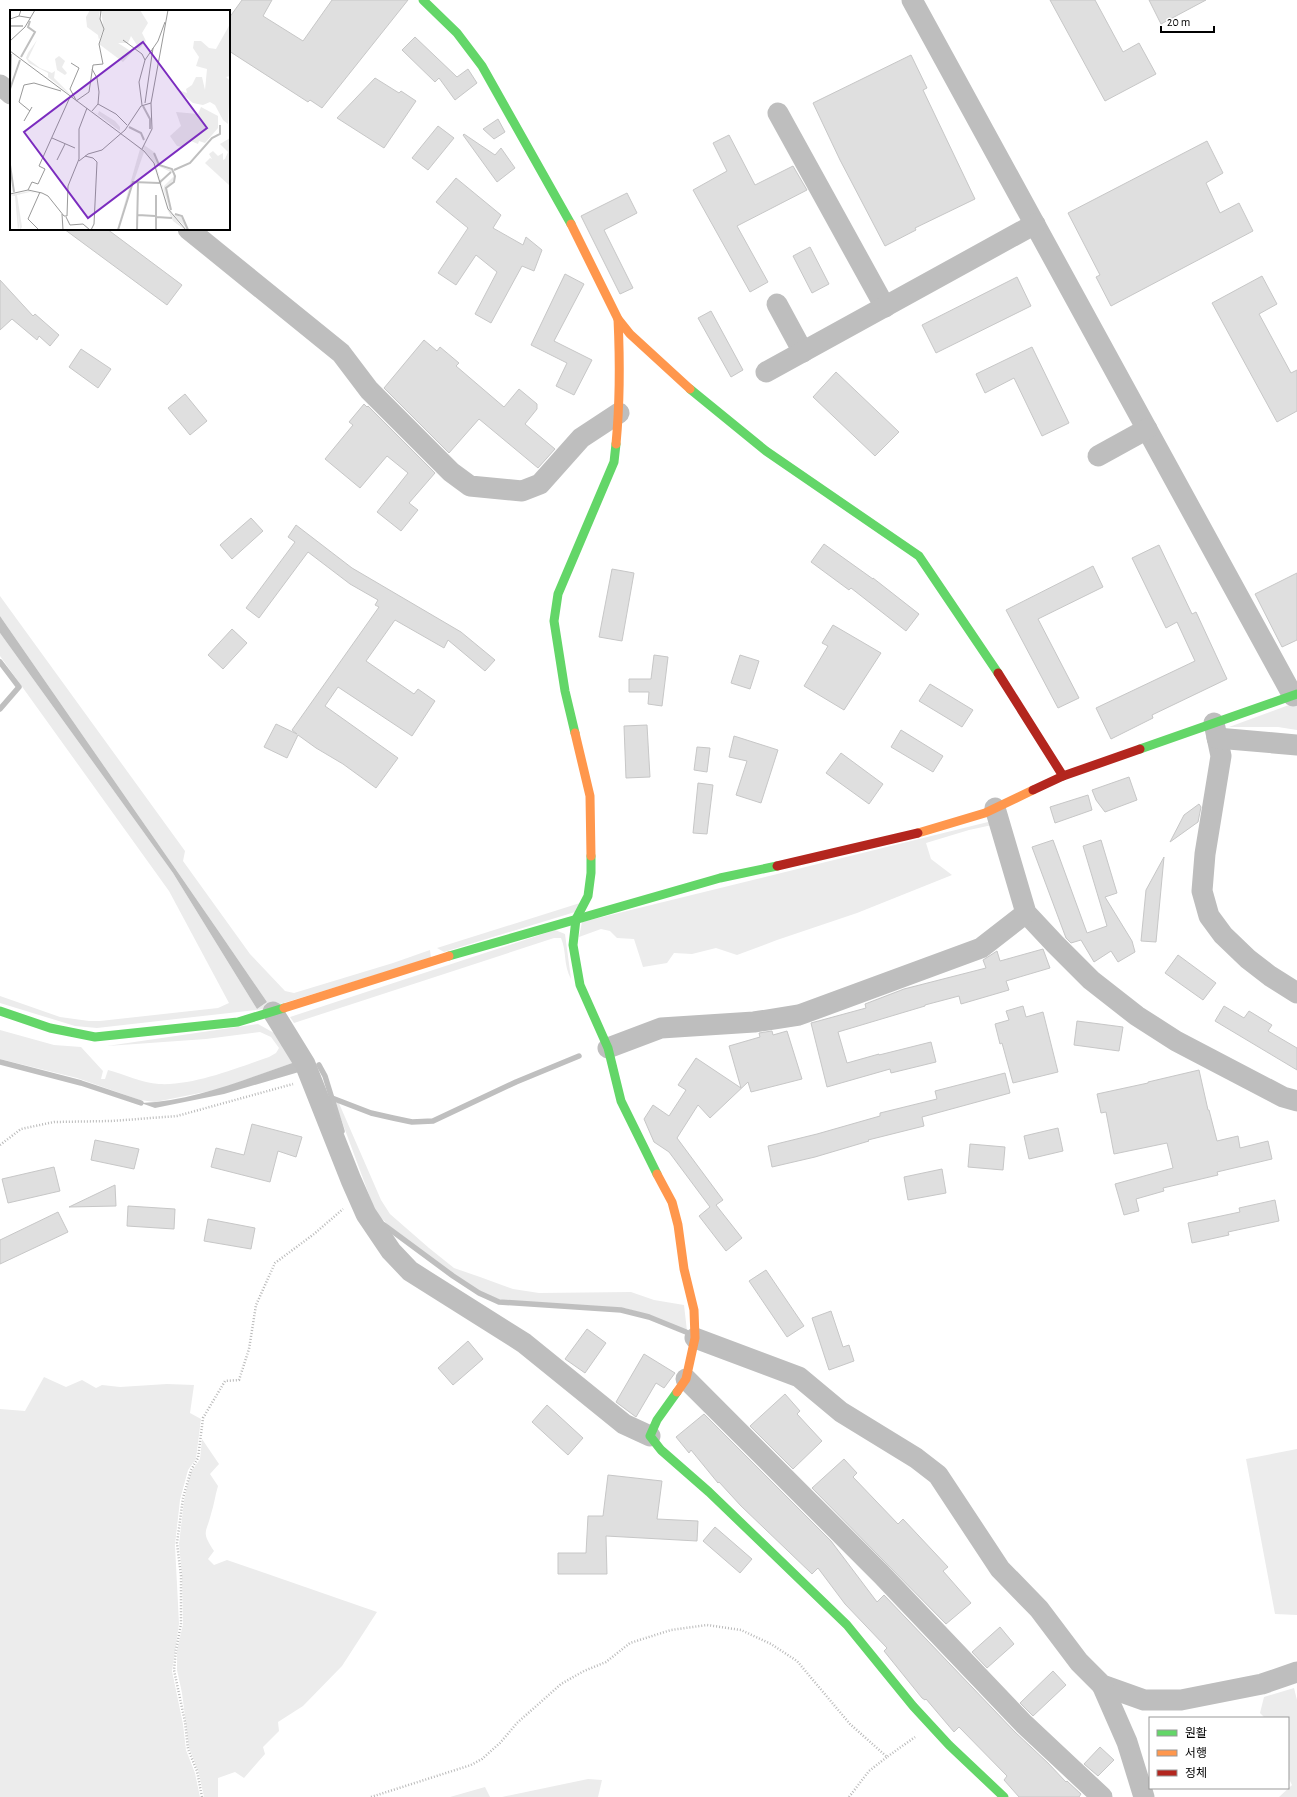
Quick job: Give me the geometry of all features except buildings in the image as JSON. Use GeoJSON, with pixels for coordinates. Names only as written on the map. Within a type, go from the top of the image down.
{"type":"FeatureCollection","features":[{"type":"Feature","properties":{"kind":"street"},"geometry":{"type":"LineString","coordinates":[[423,0],[457,33],[482,66],[567,216],[618,319],[630,334],[699,397],[766,451],[919,556],[974,636],[1063,776]]}},
{"type":"Feature","properties":{"kind":"street"},"geometry":{"type":"LineString","coordinates":[[0,1011],[50,1028],[95,1037],[238,1022],[464,952],[720,878],[814,859],[928,832],[995,808],[1063,776],[1216,731],[1295,695],[1147,429],[912,0]]}},
{"type":"Feature","properties":{"kind":"street"},"geometry":{"type":"LineString","coordinates":[[0,85],[10,93]]}},
{"type":"Feature","properties":{"kind":"street"},"geometry":{"type":"LineString","coordinates":[[778,113],[885,307]]}},
{"type":"Feature","properties":{"kind":"street"},"geometry":{"type":"LineString","coordinates":[[766,372],[1035,224]]}},
{"type":"Feature","properties":{"kind":"street"},"geometry":{"type":"LineString","coordinates":[[189,230],[341,353],[369,390],[451,472],[470,486],[522,491],[540,484],[581,438],[619,413]]}},
{"type":"Feature","properties":{"kind":"street"},"geometry":{"type":"LineString","coordinates":[[777,304],[803,352]]}},
{"type":"Feature","properties":{"kind":"street"},"geometry":{"type":"LineString","coordinates":[[618,319],[620,369],[619,413],[614,462],[558,594],[554,621],[565,691],[590,796],[591,873],[588,896],[576,920],[573,945],[580,985],[608,1048],[621,1101],[672,1202],[678,1225],[684,1269],[694,1310],[695,1338],[686,1379],[657,1420],[650,1436]]}},
{"type":"Feature","properties":{"kind":"street"},"geometry":{"type":"LineString","coordinates":[[1098,456],[1147,429]]}},
{"type":"Feature","properties":{"kind":"street"},"geometry":{"type":"LineString","coordinates":[[1216,731],[1297,744]]}},
{"type":"Feature","properties":{"kind":"street"},"geometry":{"type":"LineString","coordinates":[[1216,731],[1221,756],[1205,854],[1202,891],[1209,916],[1223,935],[1248,959],[1270,976],[1297,993]]}},
{"type":"Feature","properties":{"kind":"street"},"geometry":{"type":"LineString","coordinates":[[995,808],[1026,913],[1091,980],[1137,1016],[1176,1041],[1283,1096],[1297,1101]]}},
{"type":"Feature","properties":{"kind":"street"},"geometry":{"type":"LineString","coordinates":[[608,1048],[661,1028],[754,1022],[799,1015],[981,948],[1026,913]]}},
{"type":"Feature","properties":{"kind":"street"},"geometry":{"type":"LineString","coordinates":[[273,1012],[305,1064],[366,1214],[391,1251],[410,1271],[524,1342],[624,1424],[650,1436],[661,1450],[709,1492],[847,1625],[931,1726],[1004,1797]]}},
{"type":"Feature","properties":{"kind":"street"},"geometry":{"type":"LineString","coordinates":[[695,1338],[799,1377],[841,1412],[916,1458],[938,1475],[1000,1569],[1039,1609],[1079,1662],[1102,1685],[1127,1742],[1144,1797]]}},
{"type":"Feature","properties":{"kind":"street"},"geometry":{"type":"LineString","coordinates":[[686,1379],[881,1574],[1024,1724],[1102,1797]]}},
{"type":"Feature","properties":{"kind":"street"},"geometry":{"type":"LineString","coordinates":[[1102,1685],[1144,1700],[1181,1700],[1262,1684],[1297,1672]]}},
{"type":"Feature","properties":{"kind":"path"},"geometry":{"type":"LineString","coordinates":[[0,1145],[21,1129],[35,1126],[54,1122],[112,1121],[177,1116],[311,1079]]}},
{"type":"Feature","properties":{"kind":"path"},"geometry":{"type":"LineString","coordinates":[[202,1797],[197,1771],[188,1749],[182,1708],[174,1670],[181,1624],[178,1536],[183,1498],[190,1470],[198,1458],[203,1418],[225,1381],[239,1380],[249,1348],[256,1305],[275,1263],[314,1234],[358,1195]]}},
{"type":"Feature","properties":{"kind":"path"},"geometry":{"type":"LineString","coordinates":[[371,1797],[471,1765],[482,1759],[500,1743],[517,1723],[561,1684],[584,1671],[606,1662],[630,1643],[671,1630],[707,1625],[741,1630],[771,1644],[797,1661],[850,1724],[887,1757]]}},
{"type":"Feature","properties":{"kind":"path"},"geometry":{"type":"LineString","coordinates":[[849,1797],[869,1770],[931,1726]]}},
{"type":"Feature","properties":{"kind":"shaded area"},"geometry":{"type":"Polygon","coordinates":[[[0,596],[185,851],[183,861],[250,954],[285,991],[294,993],[393,963],[430,950],[431,958],[264,1009],[97,1028],[75,1026],[0,1003],[0,996],[60,1017],[100,1021],[218,1008],[229,1003],[169,891],[0,656],[0,633],[173,873],[257,1009],[267,1002],[0,616],[0,596]]]}},
{"type":"Feature","properties":{"kind":"shaded area"},"geometry":{"type":"Polygon","coordinates":[[[0,616],[267,1002],[257,1009],[173,873],[0,633],[0,616]]]}},
{"type":"Feature","properties":{"kind":"shaded area"},"geometry":{"type":"Polygon","coordinates":[[[1297,702],[1297,730],[1278,727],[1229,727],[1297,702]]]}},
{"type":"Feature","properties":{"kind":"shaded area"},"geometry":{"type":"Polygon","coordinates":[[[988,822],[992,825],[969,830],[926,843],[931,859],[952,875],[857,913],[737,955],[716,948],[692,954],[674,953],[667,963],[643,967],[634,939],[617,938],[610,931],[601,929],[579,937],[582,922],[988,822]]]}},
{"type":"Feature","properties":{"kind":"shaded area"},"geometry":{"type":"Polygon","coordinates":[[[580,903],[575,912],[444,952],[437,948],[580,903]]]}},
{"type":"Feature","properties":{"kind":"shaded area"},"geometry":{"type":"Polygon","coordinates":[[[555,930],[565,934],[571,979],[567,968],[561,938],[554,938],[294,1023],[290,1017],[555,930]]]}},
{"type":"Feature","properties":{"kind":"shaded area"},"geometry":{"type":"Polygon","coordinates":[[[258,1024],[274,1033],[295,1062],[220,1089],[155,1102],[140,1100],[77,1078],[0,1059],[0,1030],[54,1045],[81,1047],[103,1071],[101,1079],[105,1079],[108,1070],[153,1083],[172,1084],[200,1079],[229,1071],[269,1057],[276,1053],[279,1048],[271,1037],[260,1032],[206,1039],[107,1046],[258,1024]]]}},
{"type":"Feature","properties":{"kind":"shaded area"},"geometry":{"type":"Polygon","coordinates":[[[295,1062],[299,1072],[224,1094],[155,1108],[141,1103],[200,1094],[295,1062]]]}},
{"type":"Feature","properties":{"kind":"shaded area"},"geometry":{"type":"Polygon","coordinates":[[[334,1100],[338,1101],[381,1200],[390,1214],[454,1268],[513,1289],[539,1293],[631,1292],[654,1300],[684,1305],[687,1331],[651,1316],[625,1308],[502,1300],[486,1295],[449,1271],[388,1225],[375,1211],[334,1100]]]}},
{"type":"Feature","properties":{"kind":"shaded area"},"geometry":{"type":"Polygon","coordinates":[[[44,1377],[66,1387],[82,1380],[96,1388],[102,1385],[120,1387],[167,1384],[194,1385],[190,1413],[201,1419],[196,1459],[188,1470],[180,1500],[175,1545],[179,1624],[172,1671],[183,1724],[186,1750],[195,1773],[200,1797],[0,1797],[0,1409],[25,1411],[44,1377]]]}},
{"type":"Feature","properties":{"kind":"shaded area"},"geometry":{"type":"Polygon","coordinates":[[[202,1439],[219,1464],[210,1474],[218,1486],[206,1529],[207,1540],[214,1551],[208,1559],[214,1565],[227,1560],[377,1612],[342,1666],[303,1706],[278,1722],[279,1731],[263,1747],[265,1754],[244,1778],[235,1772],[218,1778],[218,1797],[204,1797],[198,1770],[189,1748],[182,1693],[177,1670],[177,1650],[183,1624],[182,1577],[179,1544],[184,1500],[191,1472],[200,1459],[202,1439]]]}},
{"type":"Feature","properties":{"kind":"shaded area"},"geometry":{"type":"Polygon","coordinates":[[[1297,1449],[1297,1615],[1275,1614],[1246,1459],[1297,1449]]]}},
{"type":"Feature","properties":{"kind":"shaded area"},"geometry":{"type":"Polygon","coordinates":[[[1294,1688],[1297,1700],[1297,1797],[1279,1797],[1292,1785],[1289,1779],[1289,1717],[1264,1717],[1260,1713],[1264,1697],[1294,1688]]]}},
{"type":"Feature","properties":{"kind":"shaded area"},"geometry":{"type":"Polygon","coordinates":[[[588,1779],[602,1780],[598,1797],[502,1797],[588,1779]]]}},
{"type":"Feature","properties":{"kind":"shaded area"},"geometry":{"type":"Polygon","coordinates":[[[485,1787],[490,1797],[450,1797],[485,1787]]]}},
{"type":"Feature","properties":{"kind":"waterway"},"geometry":{"type":"LineString","coordinates":[[0,662],[19,687],[0,709]]}},
{"type":"Feature","properties":{"kind":"waterway"},"geometry":{"type":"LineString","coordinates":[[332,1098],[371,1113],[412,1122],[433,1121],[516,1082],[579,1056]]}},
{"type":"Feature","properties":{"kind":"waterway"},"geometry":{"type":"LineString","coordinates":[[0,1062],[81,1083],[141,1103]]}},
{"type":"Feature","properties":{"kind":"waterway"},"geometry":{"type":"LineString","coordinates":[[319,1065],[325,1076],[342,1131]]}},
{"type":"Feature","properties":{"kind":"waterway"},"geometry":{"type":"LineString","coordinates":[[384,1225],[453,1276],[479,1293],[499,1302],[621,1310],[649,1317],[686,1332]]}},
{"type":"Feature","properties":{"kind":"traffic: fast"},"geometry":{"type":"LineString","coordinates":[[423,0],[457,33],[482,66],[571,224]]}},
{"type":"Feature","properties":{"kind":"traffic: fast"},"geometry":{"type":"LineString","coordinates":[[690,389],[766,451],[919,556],[998,673]]}},
{"type":"Feature","properties":{"kind":"traffic: fast"},"geometry":{"type":"LineString","coordinates":[[575,733],[565,691],[554,621],[558,594],[614,462],[616,444]]}},
{"type":"Feature","properties":{"kind":"traffic: fast"},"geometry":{"type":"LineString","coordinates":[[1140,749],[1297,694]]}},
{"type":"Feature","properties":{"kind":"traffic: fast"},"geometry":{"type":"LineString","coordinates":[[591,856],[591,873],[588,896],[576,919],[573,945],[580,985],[608,1048],[621,1101],[657,1174]]}},
{"type":"Feature","properties":{"kind":"traffic: fast"},"geometry":{"type":"LineString","coordinates":[[449,956],[720,878],[777,866]]}},
{"type":"Feature","properties":{"kind":"traffic: fast"},"geometry":{"type":"LineString","coordinates":[[0,1011],[50,1028],[95,1037],[238,1022],[284,1008]]}},
{"type":"Feature","properties":{"kind":"traffic: fast"},"geometry":{"type":"LineString","coordinates":[[677,1392],[657,1420],[650,1436],[661,1450],[709,1492],[847,1625],[913,1706],[949,1745],[1004,1797]]}},
{"type":"Feature","properties":{"kind":"traffic: slow"},"geometry":{"type":"LineString","coordinates":[[571,224],[618,319],[630,334],[690,389]]}},
{"type":"Feature","properties":{"kind":"traffic: slow"},"geometry":{"type":"LineString","coordinates":[[616,444],[619,382],[618,319]]}},
{"type":"Feature","properties":{"kind":"traffic: slow"},"geometry":{"type":"LineString","coordinates":[[575,733],[590,796],[591,856]]}},
{"type":"Feature","properties":{"kind":"traffic: slow"},"geometry":{"type":"LineString","coordinates":[[918,833],[985,813],[1033,790]]}},
{"type":"Feature","properties":{"kind":"traffic: slow"},"geometry":{"type":"LineString","coordinates":[[284,1008],[449,956]]}},
{"type":"Feature","properties":{"kind":"traffic: slow"},"geometry":{"type":"LineString","coordinates":[[657,1174],[672,1202],[678,1225],[684,1269],[694,1310],[695,1338],[686,1379],[677,1392]]}},
{"type":"Feature","properties":{"kind":"traffic: jam"},"geometry":{"type":"LineString","coordinates":[[998,673],[1063,776]]}},
{"type":"Feature","properties":{"kind":"traffic: jam"},"geometry":{"type":"LineString","coordinates":[[1033,790],[1063,776],[1140,749]]}},
{"type":"Feature","properties":{"kind":"traffic: jam"},"geometry":{"type":"LineString","coordinates":[[777,866],[918,833]]}}]}
